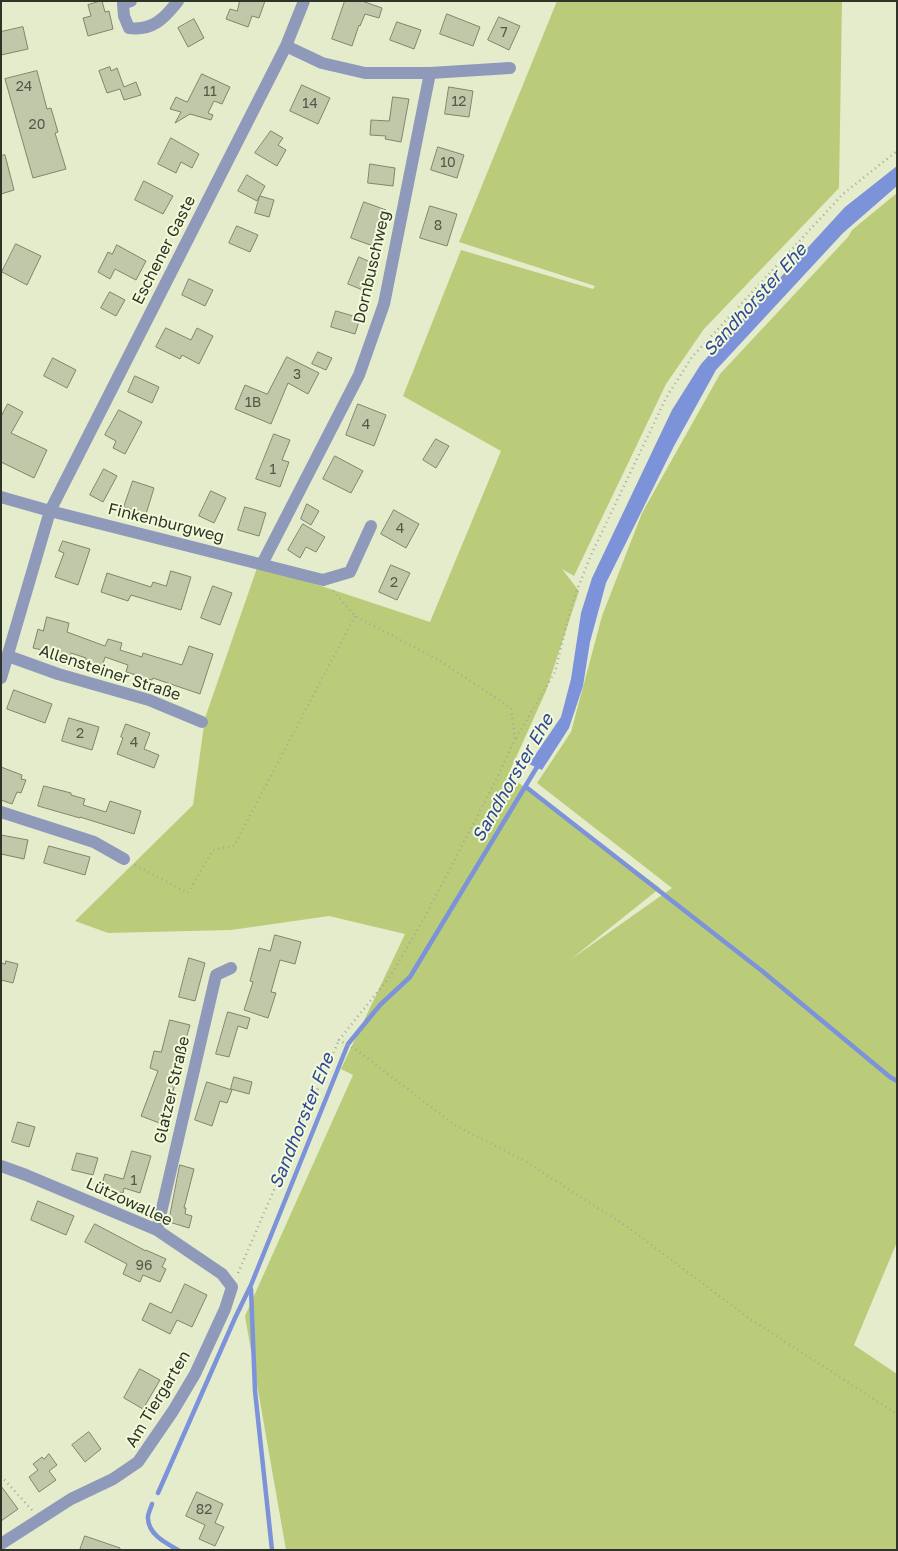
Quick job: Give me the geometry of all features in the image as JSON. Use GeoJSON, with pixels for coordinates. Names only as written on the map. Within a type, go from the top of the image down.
{"type":"FeatureCollection","features":[{"type":"Feature","properties":{"kind":"street"},"geometry":{"type":"LineString","coordinates":[[131,1],[123,4],[124,16],[128,28],[140,29],[150,27],[166,16],[174,2]]}},
{"type":"Feature","properties":{"kind":"street","name":"Eschener Gaste"},"geometry":{"type":"LineString","coordinates":[[1,678],[50,511],[286,46],[304,1]]}},
{"type":"Feature","properties":{"kind":"street"},"geometry":{"type":"LineString","coordinates":[[286,46],[322,64],[365,73],[430,74],[510,68]]}},
{"type":"Feature","properties":{"kind":"street","name":"Dornbuschweg"},"geometry":{"type":"LineString","coordinates":[[262,564],[359,375],[384,304],[430,74]]}},
{"type":"Feature","properties":{"kind":"street","name":"Finkenburgweg"},"geometry":{"type":"LineString","coordinates":[[1,497],[323,580]]}},
{"type":"Feature","properties":{"kind":"street"},"geometry":{"type":"LineString","coordinates":[[323,580],[350,572],[371,526]]}},
{"type":"Feature","properties":{"kind":"street","name":"Allensteiner Straße"},"geometry":{"type":"LineString","coordinates":[[8,656],[58,674],[149,700],[202,722]]}},
{"type":"Feature","properties":{"kind":"street"},"geometry":{"type":"LineString","coordinates":[[1,812],[94,842],[124,859]]}},
{"type":"Feature","properties":{"kind":"street","name":"Glatzer Straße"},"geometry":{"type":"LineString","coordinates":[[157,1230],[216,976],[231,968]]}},
{"type":"Feature","properties":{"kind":"street","name":"Lützowallee"},"geometry":{"type":"LineString","coordinates":[[1,1166],[157,1230],[222,1274],[232,1287]]}},
{"type":"Feature","properties":{"kind":"street","name":"Am Tiergarten"},"geometry":{"type":"LineString","coordinates":[[1,1544],[71,1499],[113,1479],[138,1462],[173,1411],[195,1374],[225,1309],[232,1287]]}},
{"type":"Feature","properties":{"kind":"path"},"geometry":{"type":"LineString","coordinates":[[232,1287],[340,1041],[390,975],[427,913],[497,778],[515,739],[555,672],[572,603],[592,555],[666,398],[692,357],[843,194],[897,151]]}},
{"type":"Feature","properties":{"kind":"path"},"geometry":{"type":"LineString","coordinates":[[323,580],[355,616],[442,662],[511,708],[515,739]]}},
{"type":"Feature","properties":{"kind":"path"},"geometry":{"type":"LineString","coordinates":[[124,859],[188,893],[213,850],[234,846],[355,616]]}},
{"type":"Feature","properties":{"kind":"path"},"geometry":{"type":"LineString","coordinates":[[340,1041],[358,1051],[456,1126],[525,1161],[629,1228],[750,1319],[897,1414]]}},
{"type":"Feature","properties":{"kind":"path"},"geometry":{"type":"LineString","coordinates":[[1,1476],[39,1519]]}},
{"type":"Feature","properties":{"kind":"green space"},"geometry":{"type":"Polygon","coordinates":[[[557,1],[842,1],[839,188],[704,329],[666,384],[574,576],[562,569],[579,591],[546,691],[508,775],[660,888],[570,960],[672,888],[537,783],[571,732],[602,616],[642,513],[720,374],[848,237],[852,230],[897,193],[897,1242],[854,1345],[897,1374],[897,1550],[286,1550],[245,1316],[353,1075],[341,1069],[405,934],[329,916],[231,930],[108,933],[75,921],[193,805],[205,718],[258,565],[430,622],[501,451],[403,396],[461,250],[593,289],[595,286],[459,242],[557,1]]]}},
{"type":"Feature","properties":{"kind":"water"},"geometry":{"type":"Polygon","coordinates":[[[897,166],[897,186],[843,233],[716,370],[674,446],[606,583],[590,642],[583,686],[569,728],[542,770],[529,764],[561,717],[571,679],[581,613],[592,578],[672,410],[701,364],[845,207],[897,166]]]}},
{"type":"Feature","properties":{"kind":"building"},"geometry":{"type":"Polygon","coordinates":[[[102,1],[105,12],[109,11],[113,29],[88,36],[83,18],[91,16],[88,5],[102,1]]]}},
{"type":"Feature","properties":{"kind":"building"},"geometry":{"type":"Polygon","coordinates":[[[240,1],[265,1],[259,18],[252,16],[248,27],[226,19],[230,9],[237,11],[240,1]]]}},
{"type":"Feature","properties":{"kind":"building"},"geometry":{"type":"Polygon","coordinates":[[[345,1],[362,1],[382,8],[379,18],[365,14],[352,46],[332,39],[345,1]]]}},
{"type":"Feature","properties":{"kind":"building"},"geometry":{"type":"Polygon","coordinates":[[[447,14],[480,27],[473,46],[440,34],[447,14]]]}},
{"type":"Feature","properties":{"kind":"building"},"geometry":{"type":"Polygon","coordinates":[[[499,17],[520,26],[509,50],[488,40],[499,17]]]}},
{"type":"Feature","properties":{"kind":"building"},"geometry":{"type":"Polygon","coordinates":[[[194,19],[204,38],[188,47],[178,28],[194,19]]]}},
{"type":"Feature","properties":{"kind":"building"},"geometry":{"type":"Polygon","coordinates":[[[397,22],[421,30],[414,49],[390,40],[397,22]]]}},
{"type":"Feature","properties":{"kind":"building"},"geometry":{"type":"Polygon","coordinates":[[[23,27],[28,49],[1,55],[1,32],[23,27]]]}},
{"type":"Feature","properties":{"kind":"building"},"geometry":{"type":"Polygon","coordinates":[[[110,67],[111,71],[117,68],[124,87],[136,82],[141,95],[124,100],[120,89],[107,93],[99,71],[110,67]]]}},
{"type":"Feature","properties":{"kind":"building"},"geometry":{"type":"Polygon","coordinates":[[[37,71],[47,109],[51,108],[58,132],[55,133],[66,169],[33,178],[5,79],[37,71]]]}},
{"type":"Feature","properties":{"kind":"building"},"geometry":{"type":"Polygon","coordinates":[[[202,74],[230,87],[222,104],[214,101],[208,113],[213,115],[211,120],[190,114],[175,123],[181,112],[170,109],[176,97],[187,102],[202,74]]]}},
{"type":"Feature","properties":{"kind":"building"},"geometry":{"type":"Polygon","coordinates":[[[302,85],[330,98],[318,124],[290,111],[302,85]]]}},
{"type":"Feature","properties":{"kind":"building"},"geometry":{"type":"Polygon","coordinates":[[[449,87],[473,91],[469,117],[445,114],[449,87]]]}},
{"type":"Feature","properties":{"kind":"building"},"geometry":{"type":"Polygon","coordinates":[[[393,97],[409,99],[401,142],[385,139],[386,136],[370,135],[371,120],[389,121],[393,97]]]}},
{"type":"Feature","properties":{"kind":"building"},"geometry":{"type":"Polygon","coordinates":[[[271,131],[283,138],[278,145],[286,150],[277,166],[255,153],[271,131]]]}},
{"type":"Feature","properties":{"kind":"building"},"geometry":{"type":"Polygon","coordinates":[[[171,138],[199,154],[192,168],[181,162],[176,173],[158,164],[171,138]]]}},
{"type":"Feature","properties":{"kind":"building"},"geometry":{"type":"Polygon","coordinates":[[[438,147],[464,155],[457,178],[431,170],[438,147]]]}},
{"type":"Feature","properties":{"kind":"building"},"geometry":{"type":"Polygon","coordinates":[[[5,155],[14,190],[1,194],[1,156],[5,155]]]}},
{"type":"Feature","properties":{"kind":"building"},"geometry":{"type":"Polygon","coordinates":[[[370,164],[395,168],[393,186],[368,183],[370,164]]]}},
{"type":"Feature","properties":{"kind":"building"},"geometry":{"type":"Polygon","coordinates":[[[247,175],[265,186],[257,201],[238,191],[247,175]]]}},
{"type":"Feature","properties":{"kind":"building"},"geometry":{"type":"Polygon","coordinates":[[[144,181],[173,196],[163,214],[135,200],[144,181]]]}},
{"type":"Feature","properties":{"kind":"building"},"geometry":{"type":"Polygon","coordinates":[[[260,196],[274,200],[269,217],[255,213],[260,196]]]}},
{"type":"Feature","properties":{"kind":"building"},"geometry":{"type":"Polygon","coordinates":[[[364,202],[386,210],[373,246],[351,238],[364,202]]]}},
{"type":"Feature","properties":{"kind":"building"},"geometry":{"type":"Polygon","coordinates":[[[430,206],[457,214],[447,246],[420,238],[430,206]]]}},
{"type":"Feature","properties":{"kind":"building"},"geometry":{"type":"Polygon","coordinates":[[[237,226],[258,235],[250,252],[229,243],[237,226]]]}},
{"type":"Feature","properties":{"kind":"building"},"geometry":{"type":"Polygon","coordinates":[[[16,244],[41,256],[27,285],[2,272],[16,244]]]}},
{"type":"Feature","properties":{"kind":"building"},"geometry":{"type":"Polygon","coordinates":[[[117,245],[146,261],[136,280],[115,269],[110,279],[98,272],[108,252],[112,254],[117,245]]]}},
{"type":"Feature","properties":{"kind":"building"},"geometry":{"type":"Polygon","coordinates":[[[359,257],[377,265],[365,291],[348,284],[359,257]]]}},
{"type":"Feature","properties":{"kind":"building"},"geometry":{"type":"Polygon","coordinates":[[[189,279],[213,290],[205,306],[182,295],[189,279]]]}},
{"type":"Feature","properties":{"kind":"building"},"geometry":{"type":"Polygon","coordinates":[[[110,292],[125,300],[116,316],[101,308],[110,292]]]}},
{"type":"Feature","properties":{"kind":"building"},"geometry":{"type":"Polygon","coordinates":[[[336,311],[360,318],[355,334],[331,327],[336,311]]]}},
{"type":"Feature","properties":{"kind":"building"},"geometry":{"type":"Polygon","coordinates":[[[166,328],[191,340],[197,328],[213,336],[199,364],[182,355],[180,359],[156,347],[166,328]]]}},
{"type":"Feature","properties":{"kind":"building"},"geometry":{"type":"Polygon","coordinates":[[[318,352],[332,358],[326,370],[312,364],[318,352]]]}},
{"type":"Feature","properties":{"kind":"building"},"geometry":{"type":"Polygon","coordinates":[[[287,357],[319,373],[308,394],[288,383],[271,424],[235,409],[245,385],[267,394],[287,357]]]}},
{"type":"Feature","properties":{"kind":"building"},"geometry":{"type":"Polygon","coordinates":[[[53,358],[76,370],[67,388],[44,376],[53,358]]]}},
{"type":"Feature","properties":{"kind":"building"},"geometry":{"type":"Polygon","coordinates":[[[135,376],[159,387],[152,403],[128,392],[135,376]]]}},
{"type":"Feature","properties":{"kind":"building"},"geometry":{"type":"Polygon","coordinates":[[[8,404],[23,412],[11,433],[47,450],[34,478],[1,462],[1,417],[8,404]]]}},
{"type":"Feature","properties":{"kind":"building"},"geometry":{"type":"Polygon","coordinates":[[[358,404],[386,415],[374,446],[346,435],[358,404]]]}},
{"type":"Feature","properties":{"kind":"building"},"geometry":{"type":"Polygon","coordinates":[[[119,410],[142,422],[125,454],[113,448],[116,441],[105,435],[119,410]]]}},
{"type":"Feature","properties":{"kind":"building"},"geometry":{"type":"Polygon","coordinates":[[[274,434],[290,440],[282,460],[289,462],[280,487],[256,479],[274,434]]]}},
{"type":"Feature","properties":{"kind":"building"},"geometry":{"type":"Polygon","coordinates":[[[436,439],[449,446],[436,468],[423,460],[436,439]]]}},
{"type":"Feature","properties":{"kind":"building"},"geometry":{"type":"Polygon","coordinates":[[[335,456],[363,471],[351,493],[323,479],[335,456]]]}},
{"type":"Feature","properties":{"kind":"building"},"geometry":{"type":"Polygon","coordinates":[[[104,469],[117,476],[103,502],[90,495],[104,469]]]}},
{"type":"Feature","properties":{"kind":"building"},"geometry":{"type":"Polygon","coordinates":[[[133,481],[154,488],[146,514],[124,507],[133,481]]]}},
{"type":"Feature","properties":{"kind":"building"},"geometry":{"type":"Polygon","coordinates":[[[211,491],[226,498],[214,523],[199,516],[211,491]]]}},
{"type":"Feature","properties":{"kind":"building"},"geometry":{"type":"Polygon","coordinates":[[[307,504],[319,511],[311,525],[301,519],[307,504]]]}},
{"type":"Feature","properties":{"kind":"building"},"geometry":{"type":"Polygon","coordinates":[[[245,507],[266,513],[259,536],[238,530],[245,507]]]}},
{"type":"Feature","properties":{"kind":"building"},"geometry":{"type":"Polygon","coordinates":[[[394,510],[419,524],[406,548],[381,534],[394,510]]]}},
{"type":"Feature","properties":{"kind":"building"},"geometry":{"type":"Polygon","coordinates":[[[303,524],[325,537],[316,552],[306,547],[300,558],[288,550],[303,524]]]}},
{"type":"Feature","properties":{"kind":"building"},"geometry":{"type":"Polygon","coordinates":[[[63,541],[90,549],[78,585],[55,577],[64,553],[59,551],[63,541]]]}},
{"type":"Feature","properties":{"kind":"building"},"geometry":{"type":"Polygon","coordinates":[[[391,565],[410,573],[397,600],[379,592],[391,565]]]}},
{"type":"Feature","properties":{"kind":"building"},"geometry":{"type":"Polygon","coordinates":[[[171,571],[191,577],[181,610],[131,595],[128,601],[101,592],[107,573],[151,587],[153,582],[166,586],[171,571]]]}},
{"type":"Feature","properties":{"kind":"building"},"geometry":{"type":"Polygon","coordinates":[[[213,586],[232,593],[220,625],[201,618],[213,586]]]}},
{"type":"Feature","properties":{"kind":"building"},"geometry":{"type":"Polygon","coordinates":[[[47,617],[69,623],[67,632],[105,646],[108,639],[122,643],[120,650],[142,657],[143,653],[182,665],[189,646],[213,654],[200,694],[153,678],[152,680],[126,672],[128,665],[105,657],[102,667],[85,662],[86,658],[71,653],[70,656],[33,648],[38,629],[43,631],[47,617]]]}},
{"type":"Feature","properties":{"kind":"building"},"geometry":{"type":"Polygon","coordinates":[[[14,690],[52,704],[45,723],[7,709],[14,690]]]}},
{"type":"Feature","properties":{"kind":"building"},"geometry":{"type":"Polygon","coordinates":[[[69,718],[99,727],[92,750],[62,741],[69,718]]]}},
{"type":"Feature","properties":{"kind":"building"},"geometry":{"type":"Polygon","coordinates":[[[126,724],[150,733],[144,749],[159,755],[154,768],[117,754],[126,724]]]}},
{"type":"Feature","properties":{"kind":"building"},"geometry":{"type":"Polygon","coordinates":[[[1,767],[22,775],[21,779],[26,780],[21,793],[17,792],[12,804],[1,800],[1,767]]]}},
{"type":"Feature","properties":{"kind":"building"},"geometry":{"type":"Polygon","coordinates":[[[44,786],[71,793],[71,795],[85,799],[83,805],[106,812],[110,801],[141,811],[134,834],[38,806],[44,786]]]}},
{"type":"Feature","properties":{"kind":"building"},"geometry":{"type":"Polygon","coordinates":[[[1,835],[28,840],[24,859],[1,854],[1,835]]]}},
{"type":"Feature","properties":{"kind":"building"},"geometry":{"type":"Polygon","coordinates":[[[49,846],[90,857],[85,875],[44,863],[49,846]]]}},
{"type":"Feature","properties":{"kind":"building"},"geometry":{"type":"Polygon","coordinates":[[[275,935],[301,942],[295,964],[280,960],[271,992],[276,993],[268,1018],[244,1010],[253,982],[250,981],[259,948],[270,951],[275,935]]]}},
{"type":"Feature","properties":{"kind":"building"},"geometry":{"type":"Polygon","coordinates":[[[189,958],[205,963],[195,1001],[179,997],[189,958]]]}},
{"type":"Feature","properties":{"kind":"building"},"geometry":{"type":"Polygon","coordinates":[[[6,961],[18,964],[13,983],[1,980],[1,963],[5,964],[6,961]]]}},
{"type":"Feature","properties":{"kind":"building"},"geometry":{"type":"Polygon","coordinates":[[[228,1012],[250,1018],[247,1029],[238,1026],[229,1057],[216,1054],[228,1012]]]}},
{"type":"Feature","properties":{"kind":"building"},"geometry":{"type":"Polygon","coordinates":[[[170,1020],[190,1025],[173,1084],[175,1085],[162,1124],[141,1116],[158,1071],[150,1068],[154,1051],[161,1052],[170,1020]]]}},
{"type":"Feature","properties":{"kind":"building"},"geometry":{"type":"Polygon","coordinates":[[[234,1077],[252,1082],[249,1094],[231,1089],[234,1077]]]}},
{"type":"Feature","properties":{"kind":"building"},"geometry":{"type":"Polygon","coordinates":[[[207,1082],[232,1090],[227,1103],[220,1101],[212,1126],[195,1120],[207,1082]]]}},
{"type":"Feature","properties":{"kind":"building"},"geometry":{"type":"Polygon","coordinates":[[[18,1122],[35,1127],[29,1147],[12,1142],[18,1122]]]}},
{"type":"Feature","properties":{"kind":"building"},"geometry":{"type":"Polygon","coordinates":[[[132,1151],[151,1156],[140,1193],[124,1188],[123,1193],[101,1187],[105,1174],[123,1179],[132,1151]]]}},
{"type":"Feature","properties":{"kind":"building"},"geometry":{"type":"Polygon","coordinates":[[[77,1153],[98,1158],[93,1175],[72,1170],[77,1153]]]}},
{"type":"Feature","properties":{"kind":"building"},"geometry":{"type":"Polygon","coordinates":[[[180,1165],[194,1169],[184,1208],[186,1208],[185,1214],[192,1216],[189,1228],[169,1222],[180,1165]]]}},
{"type":"Feature","properties":{"kind":"building"},"geometry":{"type":"Polygon","coordinates":[[[38,1201],[74,1216],[66,1235],[31,1220],[38,1201]]]}},
{"type":"Feature","properties":{"kind":"building"},"geometry":{"type":"Polygon","coordinates":[[[95,1224],[146,1251],[166,1259],[162,1267],[166,1269],[160,1282],[143,1275],[140,1282],[123,1274],[127,1264],[85,1242],[95,1224]]]}},
{"type":"Feature","properties":{"kind":"building"},"geometry":{"type":"Polygon","coordinates":[[[185,1284],[207,1295],[192,1327],[177,1320],[170,1334],[142,1320],[150,1303],[171,1313],[185,1284]]]}},
{"type":"Feature","properties":{"kind":"building"},"geometry":{"type":"Polygon","coordinates":[[[140,1369],[160,1380],[143,1409],[124,1398],[140,1369]]]}},
{"type":"Feature","properties":{"kind":"building"},"geometry":{"type":"Polygon","coordinates":[[[89,1432],[101,1449],[85,1462],[72,1445],[89,1432]]]}},
{"type":"Feature","properties":{"kind":"building"},"geometry":{"type":"Polygon","coordinates":[[[49,1454],[57,1465],[49,1471],[56,1480],[39,1492],[29,1477],[38,1470],[33,1464],[42,1457],[44,1459],[49,1454]]]}},
{"type":"Feature","properties":{"kind":"building"},"geometry":{"type":"Polygon","coordinates":[[[1,1486],[18,1509],[1,1521],[1,1486]]]}},
{"type":"Feature","properties":{"kind":"building"},"geometry":{"type":"Polygon","coordinates":[[[197,1492],[223,1504],[215,1523],[224,1527],[215,1546],[199,1539],[205,1525],[186,1516],[197,1492]]]}},
{"type":"Feature","properties":{"kind":"building"},"geometry":{"type":"Polygon","coordinates":[[[85,1536],[120,1548],[120,1550],[80,1550],[85,1536]]]}},
{"type":"Feature","properties":{"kind":"waterway","name":"Sandhorster Ehe"},"geometry":{"type":"LineString","coordinates":[[158,1493],[251,1285],[348,1044],[380,1005],[410,977],[540,762]]}},
{"type":"Feature","properties":{"kind":"waterway"},"geometry":{"type":"LineString","coordinates":[[526,787],[762,971],[897,1081]]}},
{"type":"Feature","properties":{"kind":"waterway","name":"Sandhorster Ehe"},"geometry":{"type":"LineString","coordinates":[[251,1289],[255,1391],[272,1550]]}},
{"type":"Feature","properties":{"kind":"waterway","name":"Sandhorster Ehe"},"geometry":{"type":"LineString","coordinates":[[152,1504],[148,1517],[151,1530],[159,1538],[178,1550]]}}]}
